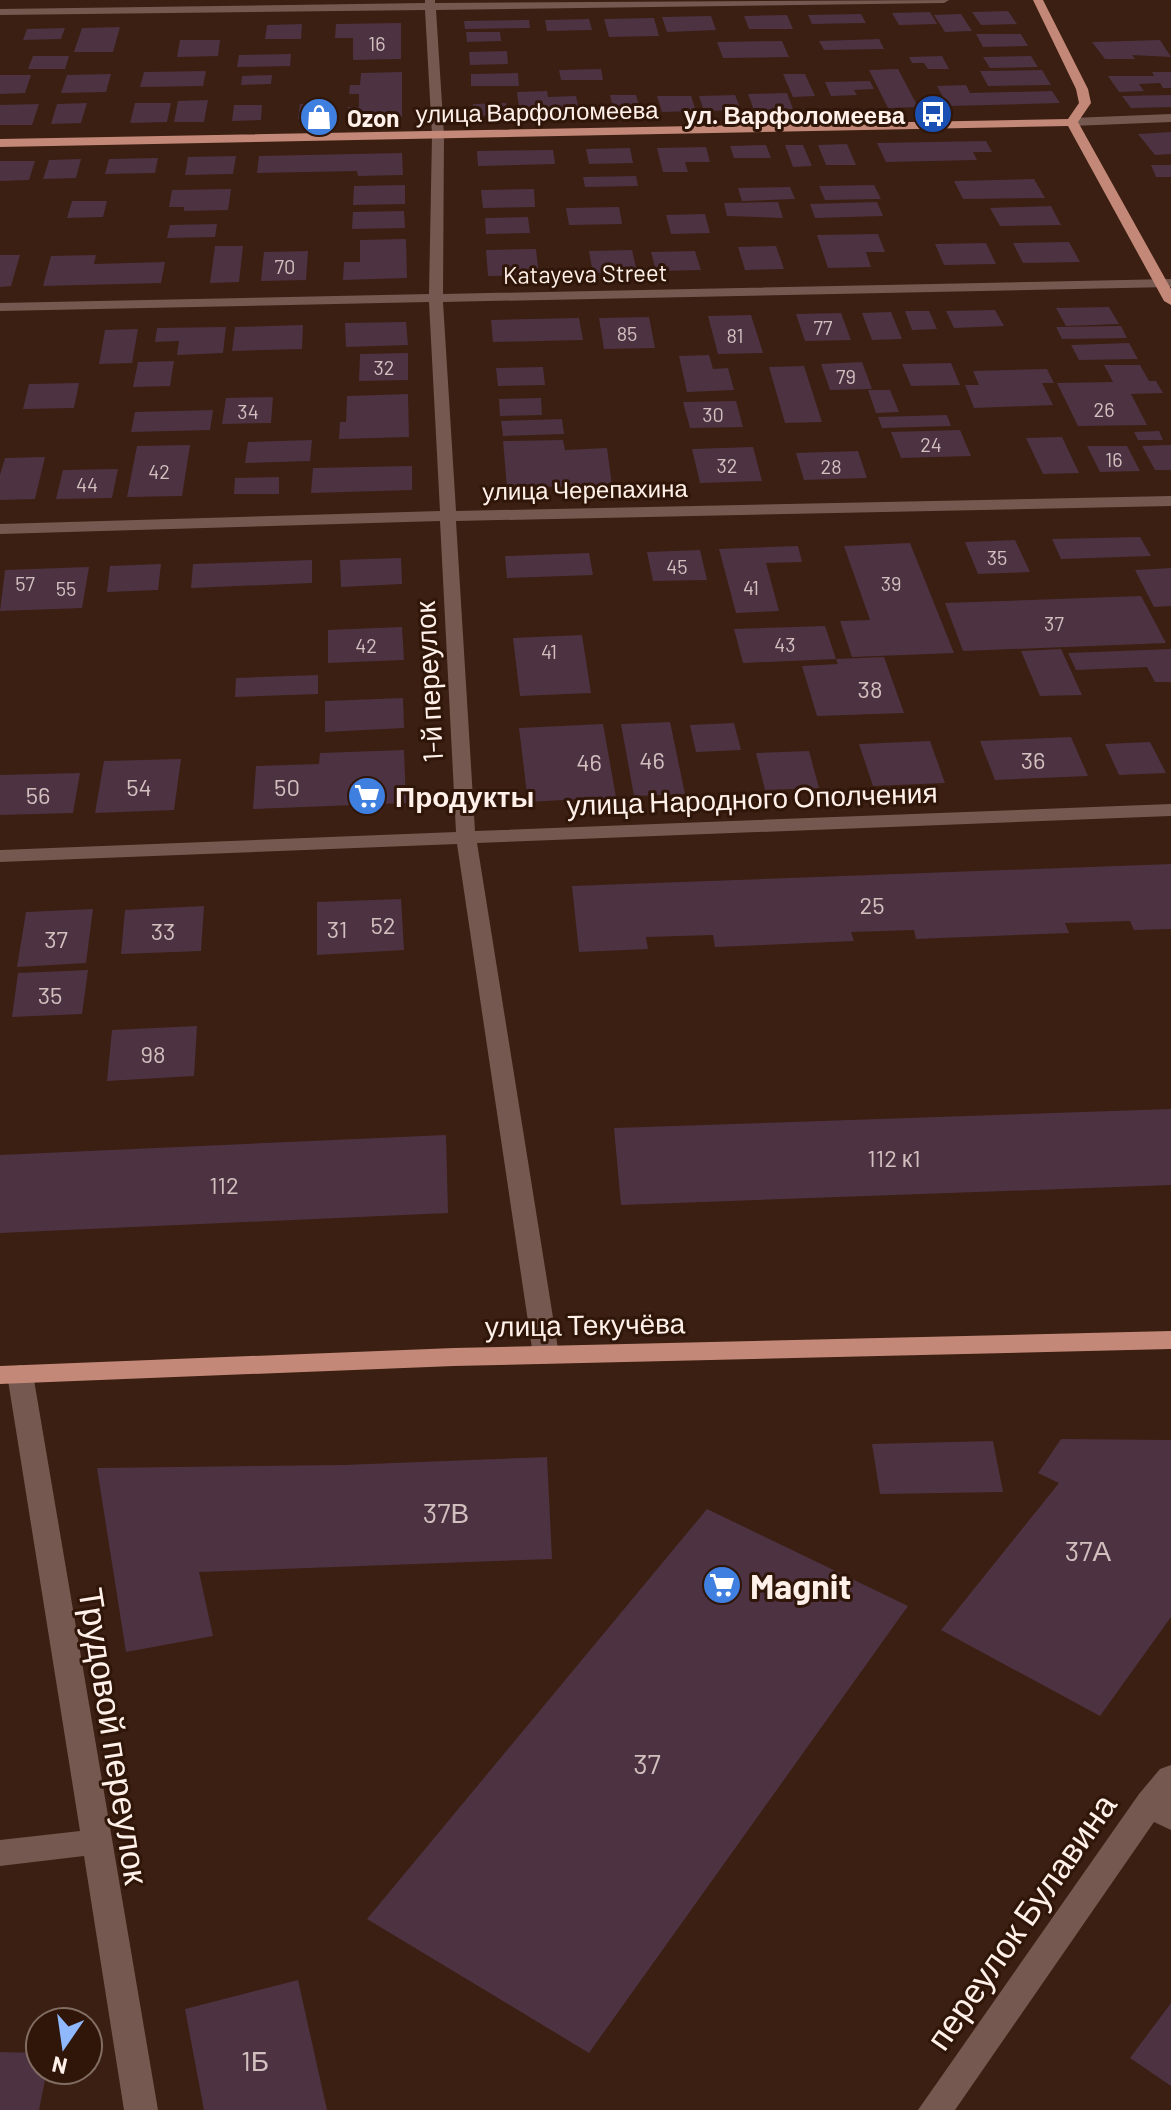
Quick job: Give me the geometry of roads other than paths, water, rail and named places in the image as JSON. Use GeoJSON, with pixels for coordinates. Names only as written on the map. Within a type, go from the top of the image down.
{"type":"FeatureCollection","features":[{"type":"Feature","properties":{"kind":"main road"},"geometry":{"type":"LineString","coordinates":[[1038,0],[1082,89],[1085,103],[1072,122],[1166,283],[1171,301]]}},
{"type":"Feature","properties":{"kind":"main road","name":"улица Варфоломеева"},"geometry":{"type":"LineString","coordinates":[[0,143],[1072,122]]}},
{"type":"Feature","properties":{"kind":"main road","name":"улица Текучёва"},"geometry":{"type":"LineString","coordinates":[[10,1375],[546,1355],[1171,1340]]}},
{"type":"Feature","properties":{"kind":"street"},"geometry":{"type":"LineString","coordinates":[[0,12],[430,4],[944,0]]}},
{"type":"Feature","properties":{"kind":"street","name":"1-й переулок"},"geometry":{"type":"LineString","coordinates":[[430,4],[438,135],[436,298],[466,837],[546,1355]]}},
{"type":"Feature","properties":{"kind":"street","name":"улица Варфоломеева"},"geometry":{"type":"LineString","coordinates":[[1072,122],[1171,118]]}},
{"type":"Feature","properties":{"kind":"street","name":"Katayeva Street"},"geometry":{"type":"LineString","coordinates":[[0,307],[1166,283]]}},
{"type":"Feature","properties":{"kind":"street","name":"улица Черепахина"},"geometry":{"type":"LineString","coordinates":[[0,529],[1171,501]]}},
{"type":"Feature","properties":{"kind":"street","name":"улица Народного Ополчения"},"geometry":{"type":"LineString","coordinates":[[0,856],[1171,810]]}},
{"type":"Feature","properties":{"kind":"street","name":"Трудовой переулок"},"geometry":{"type":"LineString","coordinates":[[10,1375],[141,2110]]}},
{"type":"Feature","properties":{"kind":"street","name":"переулок Булавина"},"geometry":{"type":"LineString","coordinates":[[935,2110],[1160,1810],[1171,1778]]}},
{"type":"Feature","properties":{"kind":"street"},"geometry":{"type":"LineString","coordinates":[[0,1853],[95,1842]]}},
{"type":"Feature","properties":{"kind":"place","name":"ул. Варфоломеева"},"geometry":{"type":"Point","coordinates":[933,114]}},
{"type":"Feature","properties":{"kind":"place","name":"Ozon"},"geometry":{"type":"Point","coordinates":[319,117]}},
{"type":"Feature","properties":{"kind":"place","name":"Продукты"},"geometry":{"type":"Point","coordinates":[367,796]}},
{"type":"Feature","properties":{"kind":"place","name":"Magnit"},"geometry":{"type":"Point","coordinates":[722,1585]}}]}
